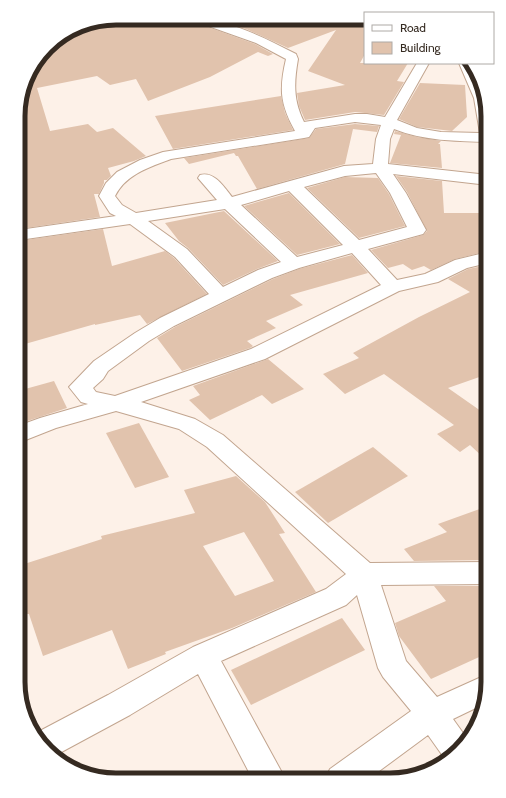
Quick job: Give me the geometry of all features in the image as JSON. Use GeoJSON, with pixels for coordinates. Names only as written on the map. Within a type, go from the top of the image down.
{"type":"FeatureCollection","features":[{"type":"Feature","properties":{"kind":"street"},"geometry":{"type":"LineString","coordinates":[[218,25],[260,40],[291,57],[287,98],[292,114],[304,134]]}},
{"type":"Feature","properties":{"kind":"street"},"geometry":{"type":"LineString","coordinates":[[422,64],[389,122],[383,140],[380,168],[398,193],[417,230],[293,264],[265,274],[167,322],[142,337],[101,366],[95,374],[80,387],[90,397],[144,410],[188,424],[215,441],[364,574],[392,668],[432,714],[454,746]]}},
{"type":"Feature","properties":{"kind":"street"},"geometry":{"type":"LineString","coordinates":[[468,70],[476,87]]}},
{"type":"Feature","properties":{"kind":"street"},"geometry":{"type":"LineString","coordinates":[[304,134],[310,124],[355,118],[367,118],[389,122],[414,132],[441,136],[481,138]]}},
{"type":"Feature","properties":{"kind":"street"},"geometry":{"type":"LineString","coordinates":[[221,296],[181,253],[133,218],[116,209],[107,196],[112,186],[123,175],[146,163],[168,155],[304,134]]}},
{"type":"Feature","properties":{"kind":"street"},"geometry":{"type":"LineString","coordinates":[[25,234],[229,203],[344,171],[380,168],[481,179]]}},
{"type":"Feature","properties":{"kind":"street"},"geometry":{"type":"LineString","coordinates":[[206,178],[229,203],[293,264]]}},
{"type":"Feature","properties":{"kind":"street"},"geometry":{"type":"LineString","coordinates":[[293,186],[356,247],[393,287]]}},
{"type":"Feature","properties":{"kind":"street"},"geometry":{"type":"LineString","coordinates":[[25,432],[48,423],[114,404],[258,354],[393,287],[431,278],[461,264],[481,259]]}},
{"type":"Feature","properties":{"kind":"street"},"geometry":{"type":"LineString","coordinates":[[49,743],[119,705],[203,656],[336,597],[364,574],[481,573]]}},
{"type":"Feature","properties":{"kind":"street"},"geometry":{"type":"LineString","coordinates":[[203,656],[266,773]]}},
{"type":"Feature","properties":{"kind":"street"},"geometry":{"type":"LineString","coordinates":[[351,773],[432,714],[481,691]]}},
{"type":"Feature","properties":{"kind":"building"},"geometry":{"type":"Polygon","coordinates":[[[202,25],[255,44],[273,54],[268,56],[258,52],[210,77],[148,101],[136,79],[110,85],[97,76],[37,88],[50,131],[88,124],[97,132],[113,128],[146,156],[108,168],[111,176],[107,180],[104,180],[99,194],[94,194],[100,217],[25,228],[26,104],[32,81],[37,71],[56,48],[66,40],[81,32],[104,26],[202,25]]]}},
{"type":"Feature","properties":{"kind":"building"},"geometry":{"type":"Polygon","coordinates":[[[232,25],[364,25],[364,56],[360,63],[407,64],[397,81],[404,82],[384,115],[355,112],[305,120],[299,106],[297,93],[345,85],[308,71],[336,30],[288,48],[246,29],[232,25]]]}},
{"type":"Feature","properties":{"kind":"building"},"geometry":{"type":"Polygon","coordinates":[[[420,83],[465,85],[467,117],[452,131],[417,127],[399,119],[420,83]]]}},
{"type":"Feature","properties":{"kind":"building"},"geometry":{"type":"Polygon","coordinates":[[[281,96],[285,113],[293,130],[173,149],[155,116],[281,96]]]}},
{"type":"Feature","properties":{"kind":"building"},"geometry":{"type":"Polygon","coordinates":[[[355,124],[379,126],[377,132],[353,129],[345,164],[257,189],[238,156],[234,153],[189,164],[184,158],[309,138],[316,129],[355,124]]]}},
{"type":"Feature","properties":{"kind":"building"},"geometry":{"type":"Polygon","coordinates":[[[395,131],[441,141],[438,144],[440,144],[442,168],[390,163],[401,135],[394,134],[395,131]]]}},
{"type":"Feature","properties":{"kind":"building"},"geometry":{"type":"Polygon","coordinates":[[[396,176],[442,181],[444,213],[481,213],[481,253],[455,259],[431,270],[424,266],[412,270],[403,264],[388,268],[371,250],[423,235],[427,231],[407,192],[396,176]]]}},
{"type":"Feature","properties":{"kind":"building"},"geometry":{"type":"Polygon","coordinates":[[[345,177],[378,178],[389,194],[405,226],[359,238],[307,188],[345,177]]]}},
{"type":"Feature","properties":{"kind":"building"},"geometry":{"type":"Polygon","coordinates":[[[289,193],[340,244],[297,255],[244,206],[289,193]]]}},
{"type":"Feature","properties":{"kind":"building"},"geometry":{"type":"Polygon","coordinates":[[[224,211],[278,261],[223,285],[188,248],[179,241],[165,223],[224,211]]]}},
{"type":"Feature","properties":{"kind":"building"},"geometry":{"type":"Polygon","coordinates":[[[103,229],[112,266],[165,251],[174,258],[207,294],[147,324],[140,315],[95,324],[25,344],[25,240],[103,229]]]}},
{"type":"Feature","properties":{"kind":"building"},"geometry":{"type":"Polygon","coordinates":[[[352,255],[368,273],[290,295],[303,305],[266,321],[276,328],[247,341],[253,346],[250,348],[182,371],[157,338],[175,327],[273,279],[299,269],[352,255]]]}},
{"type":"Feature","properties":{"kind":"building"},"geometry":{"type":"Polygon","coordinates":[[[481,266],[481,376],[448,388],[481,411],[481,455],[470,445],[460,452],[437,434],[454,425],[384,374],[345,394],[323,374],[359,358],[353,353],[419,317],[470,292],[448,279],[468,269],[481,266]]]}},
{"type":"Feature","properties":{"kind":"building"},"geometry":{"type":"Polygon","coordinates":[[[268,359],[304,389],[272,404],[262,395],[210,420],[189,400],[200,395],[193,386],[268,359]]]}},
{"type":"Feature","properties":{"kind":"building"},"geometry":{"type":"Polygon","coordinates":[[[54,381],[67,408],[25,422],[25,389],[54,381]]]}},
{"type":"Feature","properties":{"kind":"building"},"geometry":{"type":"Polygon","coordinates":[[[139,423],[169,477],[135,488],[106,433],[139,423]]]}},
{"type":"Feature","properties":{"kind":"building"},"geometry":{"type":"Polygon","coordinates":[[[373,447],[408,476],[328,523],[295,492],[373,447]]]}},
{"type":"Feature","properties":{"kind":"building"},"geometry":{"type":"Polygon","coordinates":[[[236,476],[265,502],[285,533],[279,534],[316,592],[232,628],[165,652],[166,654],[128,669],[112,630],[43,656],[29,614],[27,614],[25,608],[25,564],[102,539],[101,536],[195,513],[184,490],[236,476]],[[244,532],[203,546],[235,596],[274,581],[244,532]]]}},
{"type":"Feature","properties":{"kind":"building"},"geometry":{"type":"Polygon","coordinates":[[[481,509],[481,560],[414,561],[404,549],[447,532],[438,524],[481,509]]]}},
{"type":"Feature","properties":{"kind":"building"},"geometry":{"type":"Polygon","coordinates":[[[434,586],[481,586],[481,656],[431,679],[399,636],[395,623],[446,601],[434,586]]]}},
{"type":"Feature","properties":{"kind":"building"},"geometry":{"type":"Polygon","coordinates":[[[342,618],[365,650],[251,705],[231,670],[342,618]]]}}]}
